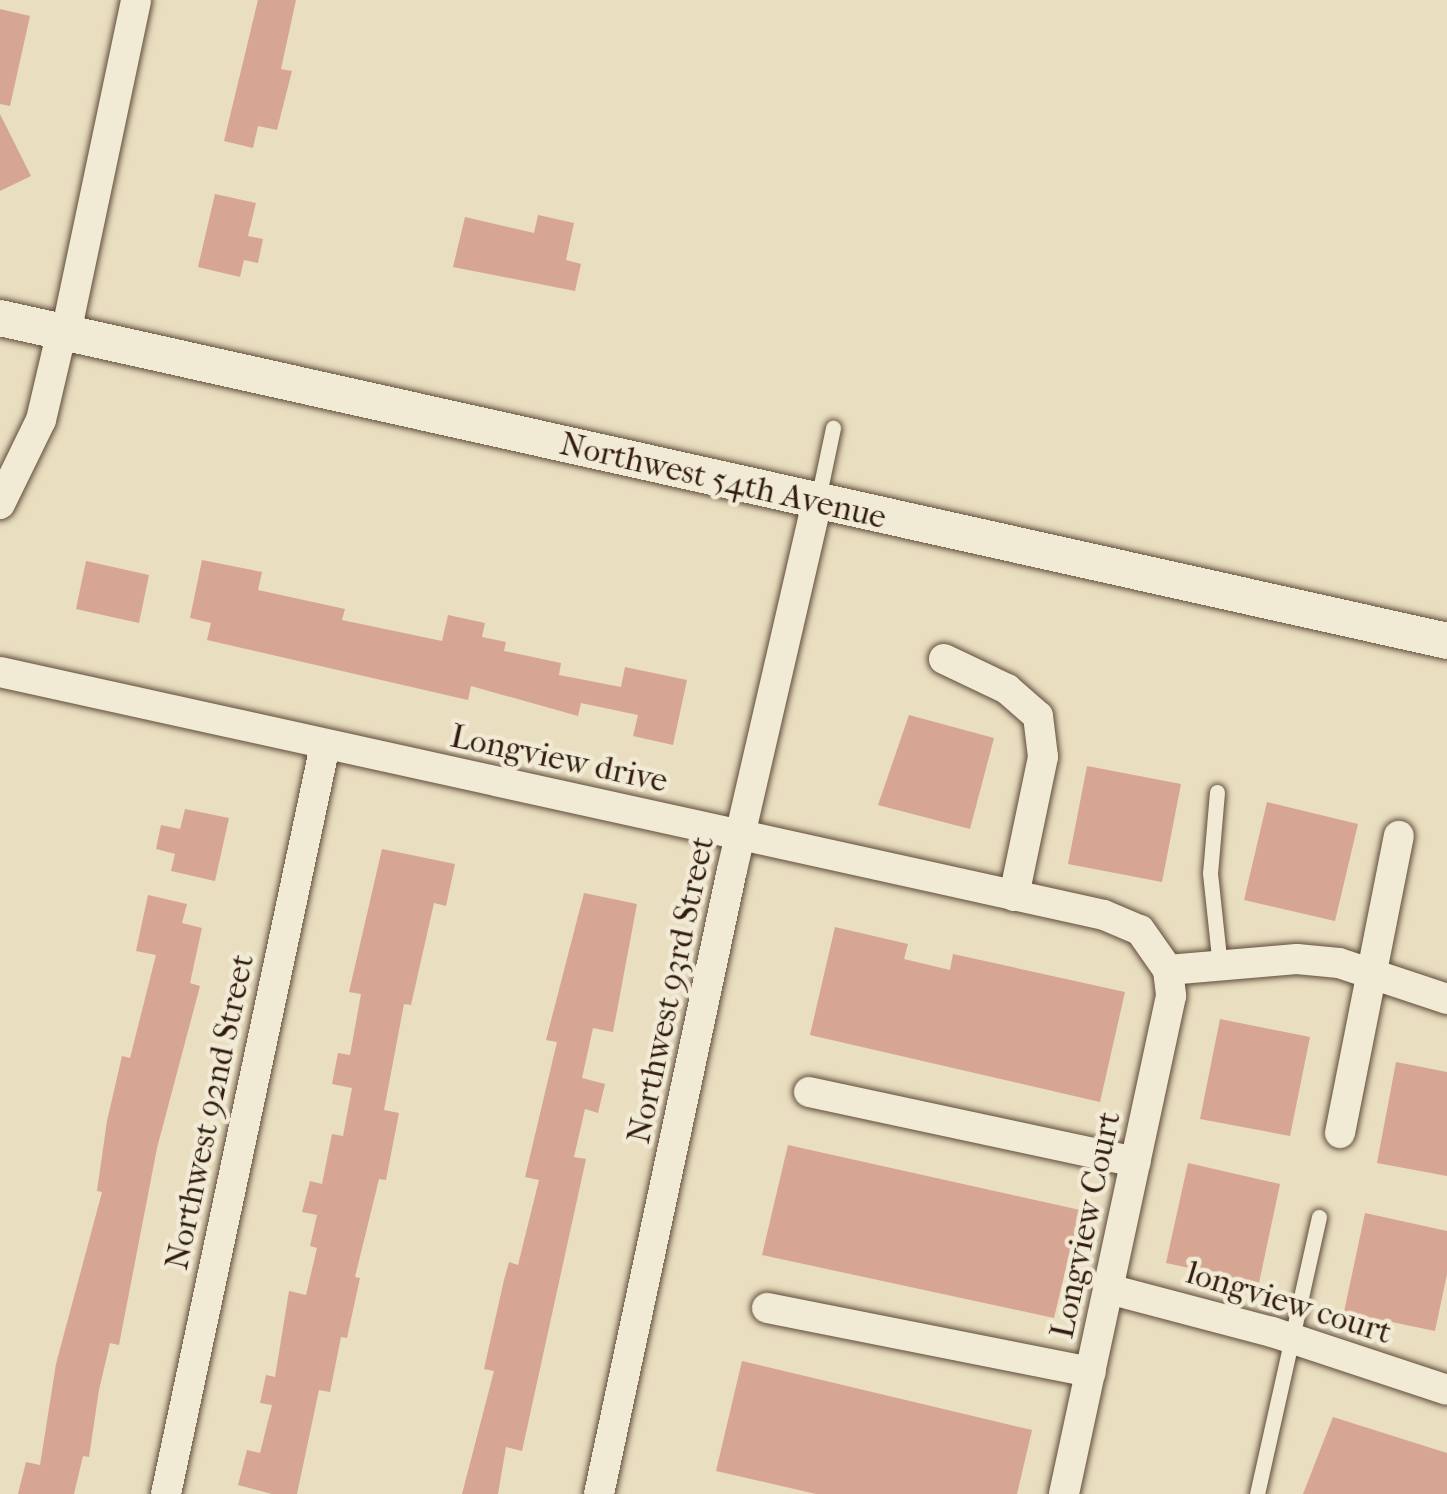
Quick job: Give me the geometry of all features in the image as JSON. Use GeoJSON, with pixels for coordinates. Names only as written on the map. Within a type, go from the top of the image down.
{"type":"FeatureCollection","features":[{"type":"Feature","properties":{"kind":"street"},"geometry":{"type":"LineString","coordinates":[[0,503],[41,421],[66,333],[136,0]]}},
{"type":"Feature","properties":{"kind":"street","name":"Northwest 54th Avenue"},"geometry":{"type":"LineString","coordinates":[[0,318],[1447,641]]}},
{"type":"Feature","properties":{"kind":"street","name":"Northwest 93rd Street"},"geometry":{"type":"LineString","coordinates":[[599,1494],[817,502]]}},
{"type":"Feature","properties":{"kind":"street"},"geometry":{"type":"LineString","coordinates":[[944,659],[1007,689],[1039,716],[1043,757],[1014,896]]}},
{"type":"Feature","properties":{"kind":"street","name":"Longview drive"},"geometry":{"type":"LineString","coordinates":[[0,672],[1104,915],[1140,930],[1168,970]]}},
{"type":"Feature","properties":{"kind":"street","name":"Northwest 92nd Street"},"geometry":{"type":"LineString","coordinates":[[166,1494],[325,745]]}},
{"type":"Feature","properties":{"kind":"street"},"geometry":{"type":"LineString","coordinates":[[1340,1133],[1399,836]]}},
{"type":"Feature","properties":{"kind":"street"},"geometry":{"type":"LineString","coordinates":[[1168,970],[1297,959],[1340,963],[1447,999]]}},
{"type":"Feature","properties":{"kind":"street","name":"Longview Court"},"geometry":{"type":"LineString","coordinates":[[1064,1494],[1172,996],[1168,970]]}},
{"type":"Feature","properties":{"kind":"street","name":"longview court"},"geometry":{"type":"LineString","coordinates":[[809,1092],[1136,1162]]}},
{"type":"Feature","properties":{"kind":"street","name":"longview court"},"geometry":{"type":"LineString","coordinates":[[1109,1288],[1291,1339],[1447,1390]]}},
{"type":"Feature","properties":{"kind":"street","name":"longview court"},"geometry":{"type":"LineString","coordinates":[[767,1308],[1091,1372]]}},
{"type":"Feature","properties":{"kind":"lane"},"geometry":{"type":"LineString","coordinates":[[817,502],[833,428]]}},
{"type":"Feature","properties":{"kind":"lane"},"geometry":{"type":"LineString","coordinates":[[1217,792],[1210,873],[1220,966]]}},
{"type":"Feature","properties":{"kind":"lane"},"geometry":{"type":"LineString","coordinates":[[1257,1494],[1319,1217]]}},
{"type":"Feature","properties":{"kind":"building"},"geometry":{"type":"Polygon","coordinates":[[[258,0],[296,0],[281,69],[292,71],[277,130],[258,126],[253,148],[224,141],[258,0]]]}},
{"type":"Feature","properties":{"kind":"building"},"geometry":{"type":"Polygon","coordinates":[[[0,9],[30,16],[10,106],[0,104],[0,9]]]}},
{"type":"Feature","properties":{"kind":"building"},"geometry":{"type":"Polygon","coordinates":[[[0,114],[31,176],[0,191],[0,114]]]}},
{"type":"Feature","properties":{"kind":"building"},"geometry":{"type":"Polygon","coordinates":[[[215,194],[256,203],[248,236],[263,239],[258,263],[244,260],[240,277],[198,267],[215,194]]]}},
{"type":"Feature","properties":{"kind":"building"},"geometry":{"type":"Polygon","coordinates":[[[538,215],[574,223],[566,260],[581,264],[575,291],[453,267],[465,217],[534,233],[538,215]]]}},
{"type":"Feature","properties":{"kind":"building"},"geometry":{"type":"Polygon","coordinates":[[[202,560],[262,572],[258,590],[345,609],[342,620],[442,641],[448,615],[485,623],[482,637],[506,642],[504,651],[561,663],[559,675],[621,687],[625,667],[687,680],[673,745],[633,736],[638,715],[581,703],[578,716],[471,686],[468,700],[207,640],[211,623],[190,618],[202,560]]]}},
{"type":"Feature","properties":{"kind":"building"},"geometry":{"type":"Polygon","coordinates":[[[86,561],[149,575],[139,623],[76,609],[86,561]]]}},
{"type":"Feature","properties":{"kind":"building"},"geometry":{"type":"Polygon","coordinates":[[[909,715],[994,738],[970,829],[878,805],[909,715]]]}},
{"type":"Feature","properties":{"kind":"building"},"geometry":{"type":"Polygon","coordinates":[[[1087,766],[1181,784],[1162,882],[1068,864],[1087,766]]]}},
{"type":"Feature","properties":{"kind":"building"},"geometry":{"type":"Polygon","coordinates":[[[1267,802],[1358,824],[1335,921],[1244,900],[1267,802]]]}},
{"type":"Feature","properties":{"kind":"building"},"geometry":{"type":"Polygon","coordinates":[[[185,809],[229,818],[215,881],[171,871],[175,854],[156,849],[161,825],[180,829],[185,809]]]}},
{"type":"Feature","properties":{"kind":"building"},"geometry":{"type":"Polygon","coordinates":[[[382,849],[455,864],[446,906],[434,903],[411,1005],[404,1004],[384,1110],[399,1113],[386,1180],[379,1179],[355,1277],[360,1278],[347,1338],[341,1337],[330,1392],[319,1390],[297,1494],[272,1494],[238,1485],[247,1450],[260,1453],[272,1405],[260,1403],[266,1375],[275,1377],[289,1291],[306,1295],[317,1248],[310,1246],[317,1215],[302,1212],[310,1181],[322,1184],[332,1134],[343,1136],[352,1088],[332,1084],[338,1053],[350,1055],[361,994],[349,992],[382,849]]]}},
{"type":"Feature","properties":{"kind":"building"},"geometry":{"type":"Polygon","coordinates":[[[584,893],[637,904],[613,1032],[593,1028],[582,1078],[605,1084],[598,1113],[585,1109],[574,1157],[586,1159],[522,1451],[506,1447],[498,1494],[462,1494],[494,1371],[484,1369],[504,1280],[509,1262],[518,1265],[539,1180],[525,1177],[557,1042],[546,1040],[584,893]]]}},
{"type":"Feature","properties":{"kind":"building"},"geometry":{"type":"Polygon","coordinates":[[[148,895],[187,904],[182,923],[202,928],[190,983],[200,986],[157,1148],[119,1345],[110,1343],[89,1457],[83,1456],[74,1494],[18,1494],[26,1462],[40,1465],[56,1364],[102,1192],[97,1191],[107,1121],[122,1056],[130,1058],[156,955],[136,951],[148,895]]]}},
{"type":"Feature","properties":{"kind":"building"},"geometry":{"type":"Polygon","coordinates":[[[835,927],[908,944],[904,959],[950,970],[953,954],[1125,992],[1100,1102],[810,1035],[835,927]]]}},
{"type":"Feature","properties":{"kind":"building"},"geometry":{"type":"Polygon","coordinates":[[[1220,1019],[1310,1037],[1290,1136],[1200,1119],[1220,1019]]]}},
{"type":"Feature","properties":{"kind":"building"},"geometry":{"type":"Polygon","coordinates":[[[1396,1062],[1447,1072],[1447,1176],[1377,1163],[1396,1062]]]}},
{"type":"Feature","properties":{"kind":"building"},"geometry":{"type":"Polygon","coordinates":[[[788,1145],[1080,1210],[1054,1318],[762,1255],[788,1145]]]}},
{"type":"Feature","properties":{"kind":"building"},"geometry":{"type":"Polygon","coordinates":[[[1188,1163],[1280,1184],[1259,1283],[1166,1263],[1188,1163]]]}},
{"type":"Feature","properties":{"kind":"building"},"geometry":{"type":"Polygon","coordinates":[[[1365,1213],[1447,1231],[1447,1274],[1435,1331],[1344,1312],[1365,1213]]]}},
{"type":"Feature","properties":{"kind":"building"},"geometry":{"type":"Polygon","coordinates":[[[742,1361],[1032,1430],[1017,1494],[816,1494],[716,1471],[742,1361]]]}},
{"type":"Feature","properties":{"kind":"building"},"geometry":{"type":"Polygon","coordinates":[[[1333,1417],[1447,1453],[1447,1494],[1303,1494],[1333,1417]]]}}]}
